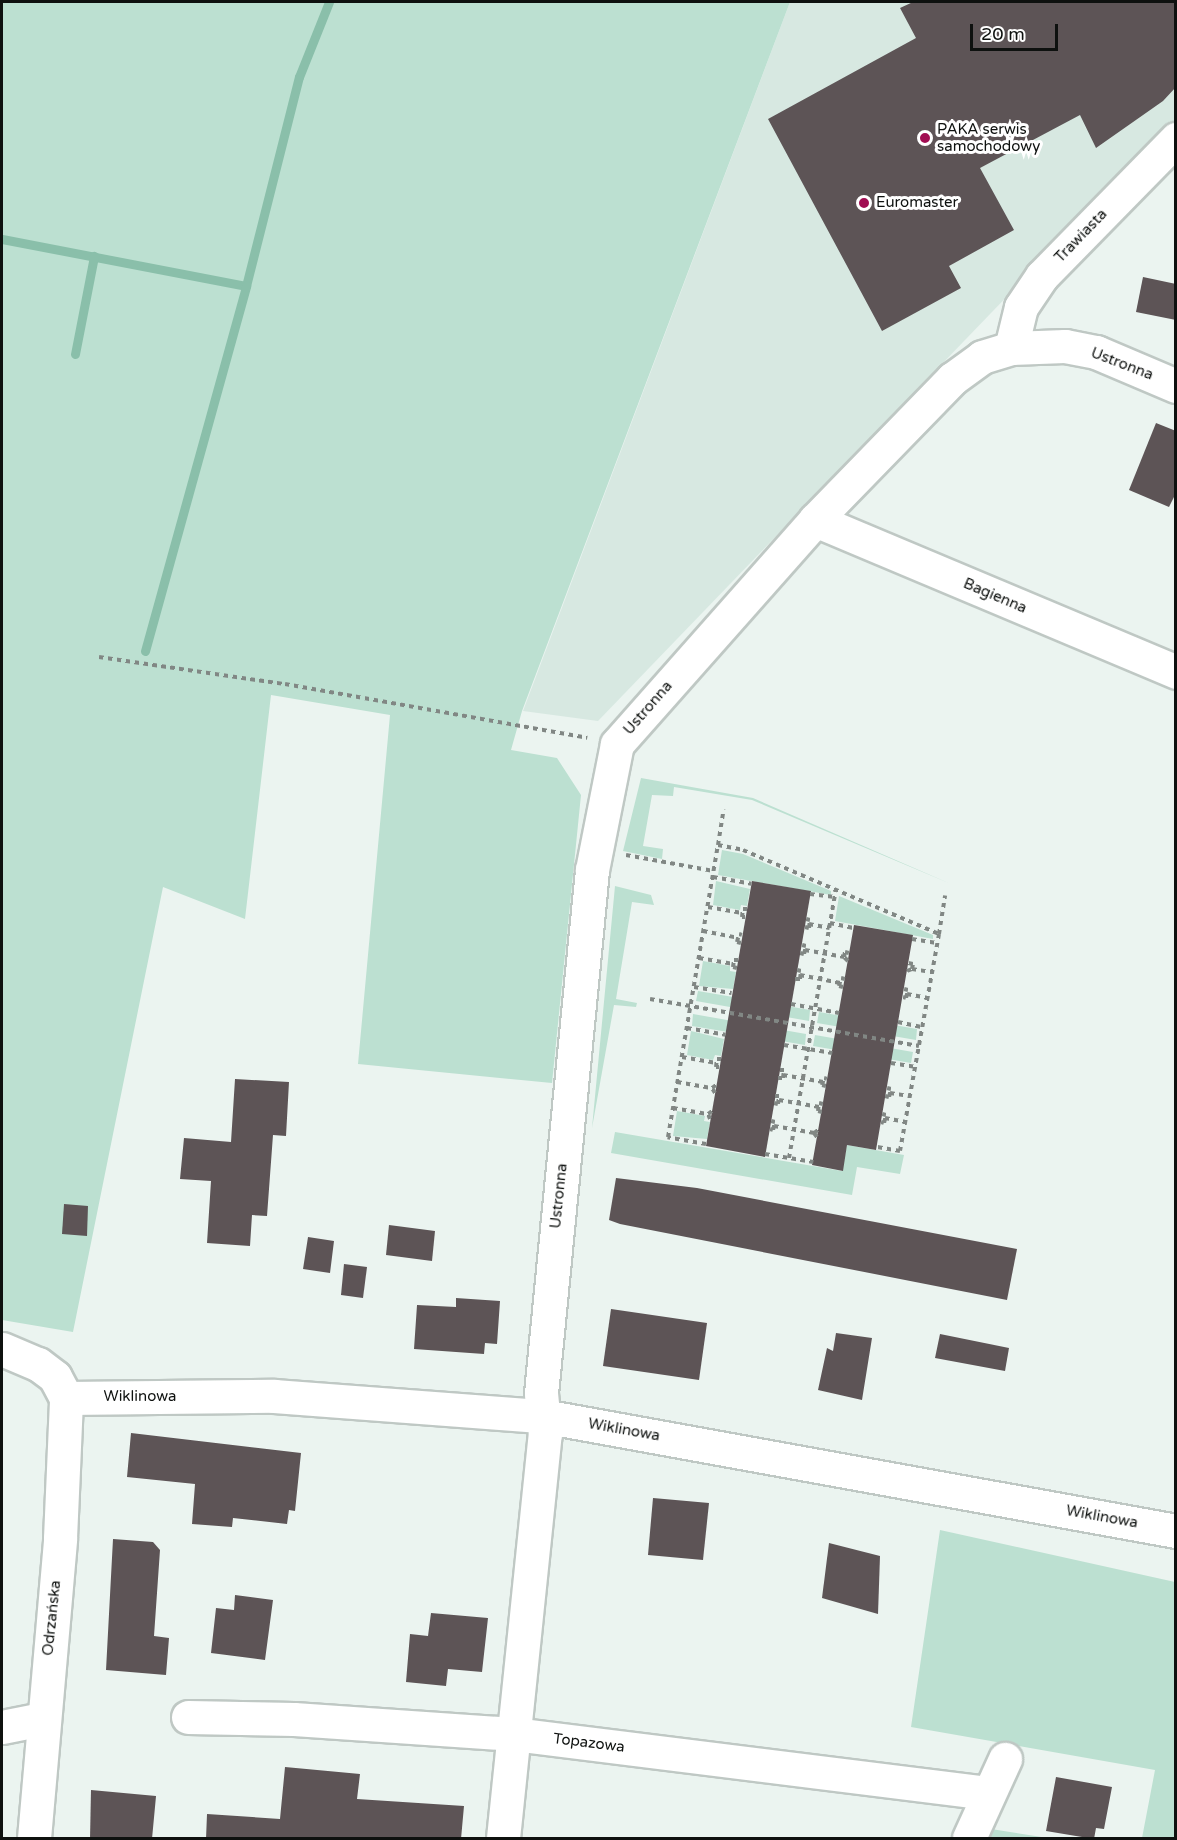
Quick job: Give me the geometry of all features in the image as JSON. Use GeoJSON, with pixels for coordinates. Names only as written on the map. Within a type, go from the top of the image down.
{"type":"FeatureCollection","features":[{"type":"Feature","properties":{"kind":"street","name":"Trawiasta"},"geometry":{"type":"LineString","coordinates":[[1011,348],[1021,308],[1042,276],[1176,139]]}},
{"type":"Feature","properties":{"kind":"street","name":"Ustronna"},"geometry":{"type":"LineString","coordinates":[[503,1839],[545,1434],[541,1393],[592,870],[617,744],[815,520],[952,380],[982,357],[1011,348],[1065,346],[1096,352],[1176,386]]}},
{"type":"Feature","properties":{"kind":"street","name":"Bagienna"},"geometry":{"type":"LineString","coordinates":[[815,520],[1176,672]]}},
{"type":"Feature","properties":{"kind":"street"},"geometry":{"type":"LineString","coordinates":[[2,1349],[38,1364],[54,1377],[66,1398]]}},
{"type":"Feature","properties":{"kind":"street","name":"Wiklinowa"},"geometry":{"type":"LineString","coordinates":[[66,1398],[274,1396],[543,1416],[1176,1531]]}},
{"type":"Feature","properties":{"kind":"street","name":"Odrzańska"},"geometry":{"type":"LineString","coordinates":[[33,1839],[60,1538],[66,1398]]}},
{"type":"Feature","properties":{"kind":"street","name":"Topazowa"},"geometry":{"type":"LineString","coordinates":[[188,1718],[294,1719],[513,1734],[988,1793]]}},
{"type":"Feature","properties":{"kind":"street"},"geometry":{"type":"LineString","coordinates":[[2,1727],[42,1719]]}},
{"type":"Feature","properties":{"kind":"street"},"geometry":{"type":"LineString","coordinates":[[969,1839],[1005,1759]]}},
{"type":"Feature","properties":{"kind":"path"},"geometry":{"type":"LineString","coordinates":[[99,657],[285,684],[617,744]]}},
{"type":"Feature","properties":{"kind":"path"},"geometry":{"type":"LineString","coordinates":[[706,1144],[668,1137],[724,809]]}},
{"type":"Feature","properties":{"kind":"path"},"geometry":{"type":"LineString","coordinates":[[718,845],[743,850],[939,934]]}},
{"type":"Feature","properties":{"kind":"path"},"geometry":{"type":"LineString","coordinates":[[639,858],[714,871]]}},
{"type":"Feature","properties":{"kind":"path"},"geometry":{"type":"LineString","coordinates":[[713,878],[751,884]]}},
{"type":"Feature","properties":{"kind":"path"},"geometry":{"type":"LineString","coordinates":[[789,1158],[836,890]]}},
{"type":"Feature","properties":{"kind":"path"},"geometry":{"type":"LineString","coordinates":[[810,894],[835,897]]}},
{"type":"Feature","properties":{"kind":"path"},"geometry":{"type":"LineString","coordinates":[[877,1147],[900,1151],[945,895]]}},
{"type":"Feature","properties":{"kind":"path"},"geometry":{"type":"LineString","coordinates":[[708,907],[745,913]]}},
{"type":"Feature","properties":{"kind":"path"},"geometry":{"type":"LineString","coordinates":[[806,919],[810,920],[807,926],[854,928]]}},
{"type":"Feature","properties":{"kind":"path"},"geometry":{"type":"LineString","coordinates":[[704,932],[740,937],[741,943]]}},
{"type":"Feature","properties":{"kind":"path"},"geometry":{"type":"LineString","coordinates":[[912,939],[937,943]]}},
{"type":"Feature","properties":{"kind":"path"},"geometry":{"type":"LineString","coordinates":[[802,945],[806,946],[802,952],[825,953],[844,957],[848,961]]}},
{"type":"Feature","properties":{"kind":"path"},"geometry":{"type":"LineString","coordinates":[[844,957],[845,952],[849,953]]}},
{"type":"Feature","properties":{"kind":"path"},"geometry":{"type":"LineString","coordinates":[[699,958],[735,966],[738,960]]}},
{"type":"Feature","properties":{"kind":"path"},"geometry":{"type":"LineString","coordinates":[[908,963],[913,964],[912,969]]}},
{"type":"Feature","properties":{"kind":"path"},"geometry":{"type":"LineString","coordinates":[[907,971],[912,969],[932,972]]}},
{"type":"Feature","properties":{"kind":"path"},"geometry":{"type":"LineString","coordinates":[[797,970],[801,971],[801,975]]}},
{"type":"Feature","properties":{"kind":"path"},"geometry":{"type":"LineString","coordinates":[[795,979],[801,975],[842,985],[841,978],[845,979]]}},
{"type":"Feature","properties":{"kind":"path"},"geometry":{"type":"LineString","coordinates":[[694,987],[732,993]]}},
{"type":"Feature","properties":{"kind":"path"},"geometry":{"type":"LineString","coordinates":[[904,989],[905,996],[927,998]]}},
{"type":"Feature","properties":{"kind":"path"},"geometry":{"type":"LineString","coordinates":[[650,999],[919,1046]]}},
{"type":"Feature","properties":{"kind":"path"},"geometry":{"type":"LineString","coordinates":[[791,1004],[839,1013]]}},
{"type":"Feature","properties":{"kind":"path"},"geometry":{"type":"LineString","coordinates":[[898,1023],[922,1027]]}},
{"type":"Feature","properties":{"kind":"path"},"geometry":{"type":"LineString","coordinates":[[687,1028],[725,1035]]}},
{"type":"Feature","properties":{"kind":"path"},"geometry":{"type":"LineString","coordinates":[[784,1045],[832,1053]]}},
{"type":"Feature","properties":{"kind":"path"},"geometry":{"type":"LineString","coordinates":[[682,1057],[718,1065],[721,1059]]}},
{"type":"Feature","properties":{"kind":"path"},"geometry":{"type":"LineString","coordinates":[[891,1063],[915,1067]]}},
{"type":"Feature","properties":{"kind":"path"},"geometry":{"type":"LineString","coordinates":[[780,1070],[784,1070],[783,1075]]}},
{"type":"Feature","properties":{"kind":"path"},"geometry":{"type":"LineString","coordinates":[[778,1078],[783,1075],[824,1084],[824,1078],[828,1079]]}},
{"type":"Feature","properties":{"kind":"path"},"geometry":{"type":"LineString","coordinates":[[677,1082],[714,1087],[715,1094]]}},
{"type":"Feature","properties":{"kind":"path"},"geometry":{"type":"LineString","coordinates":[[887,1088],[890,1093]]}},
{"type":"Feature","properties":{"kind":"path"},"geometry":{"type":"LineString","coordinates":[[885,1096],[890,1093],[910,1096]]}},
{"type":"Feature","properties":{"kind":"path"},"geometry":{"type":"LineString","coordinates":[[774,1103],[777,1098],[821,1108]]}},
{"type":"Feature","properties":{"kind":"path"},"geometry":{"type":"LineString","coordinates":[[673,1108],[710,1115]]}},
{"type":"Feature","properties":{"kind":"path"},"geometry":{"type":"LineString","coordinates":[[883,1118],[905,1122]]}},
{"type":"Feature","properties":{"kind":"path"},"geometry":{"type":"LineString","coordinates":[[772,1126],[816,1133]]}},
{"type":"Feature","properties":{"kind":"path"},"geometry":{"type":"LineString","coordinates":[[765,1154],[813,1162]]}},
{"type":"Feature","properties":{"kind":"shaded area"},"geometry":{"type":"Polygon","coordinates":[[[790,2],[1175,2],[1175,122],[598,721],[523,711],[790,2]]]}},
{"type":"Feature","properties":{"kind":"green space"},"geometry":{"type":"Polygon","coordinates":[[[2,2],[790,2],[522,711],[511,750],[557,758],[581,795],[552,1083],[358,1064],[390,715],[271,695],[245,919],[163,887],[73,1332],[2,1320],[2,2]]]}},
{"type":"Feature","properties":{"kind":"green space"},"geometry":{"type":"Polygon","coordinates":[[[641,778],[753,798],[951,884],[752,800],[674,787],[673,796],[652,795],[643,846],[663,849],[662,859],[623,851],[641,778]]]}},
{"type":"Feature","properties":{"kind":"green space"},"geometry":{"type":"Polygon","coordinates":[[[722,850],[743,854],[831,891],[831,895],[718,875],[722,850]]]}},
{"type":"Feature","properties":{"kind":"green space"},"geometry":{"type":"Polygon","coordinates":[[[716,881],[750,889],[747,906],[741,905],[740,910],[713,905],[716,881]]]}},
{"type":"Feature","properties":{"kind":"green space"},"geometry":{"type":"Polygon","coordinates":[[[615,886],[651,895],[654,905],[632,902],[616,999],[637,1003],[636,1007],[614,1005],[592,1128],[615,886]]]}},
{"type":"Feature","properties":{"kind":"green space"},"geometry":{"type":"Polygon","coordinates":[[[839,896],[933,935],[933,939],[835,921],[839,896]]]}},
{"type":"Feature","properties":{"kind":"green space"},"geometry":{"type":"Polygon","coordinates":[[[703,961],[730,966],[730,971],[736,972],[733,989],[699,986],[703,961]]]}},
{"type":"Feature","properties":{"kind":"green space"},"geometry":{"type":"Polygon","coordinates":[[[698,991],[810,1010],[809,1021],[696,1001],[698,991]]]}},
{"type":"Feature","properties":{"kind":"green space"},"geometry":{"type":"Polygon","coordinates":[[[819,1012],[917,1029],[916,1040],[817,1023],[819,1012]]]}},
{"type":"Feature","properties":{"kind":"green space"},"geometry":{"type":"Polygon","coordinates":[[[693,1014],[806,1034],[805,1045],[692,1026],[693,1014]]]}},
{"type":"Feature","properties":{"kind":"green space"},"geometry":{"type":"Polygon","coordinates":[[[691,1031],[724,1039],[721,1056],[715,1055],[713,1060],[687,1055],[691,1031]]]}},
{"type":"Feature","properties":{"kind":"green space"},"geometry":{"type":"Polygon","coordinates":[[[815,1035],[913,1052],[911,1063],[813,1046],[815,1035]]]}},
{"type":"Feature","properties":{"kind":"green space"},"geometry":{"type":"Polygon","coordinates":[[[677,1111],[705,1116],[704,1121],[710,1122],[707,1139],[673,1136],[677,1111]]]}},
{"type":"Feature","properties":{"kind":"green space"},"geometry":{"type":"Polygon","coordinates":[[[615,1132],[842,1171],[847,1145],[904,1155],[900,1174],[857,1167],[852,1195],[611,1153],[615,1132]]]}},
{"type":"Feature","properties":{"kind":"green space"},"geometry":{"type":"Polygon","coordinates":[[[940,1530],[1175,1582],[1175,1838],[1142,1838],[1155,1770],[911,1727],[940,1530]]]}},
{"type":"Feature","properties":{"kind":"green space"},"geometry":{"type":"Polygon","coordinates":[[[991,1829],[1048,1838],[987,1838],[991,1829]]]}},
{"type":"Feature","properties":{"kind":"building"},"geometry":{"type":"Polygon","coordinates":[[[913,2],[1176,2],[1176,87],[1163,101],[1096,148],[1080,115],[980,168],[1014,230],[949,266],[961,288],[882,331],[768,119],[916,38],[900,8],[913,2]]]}},
{"type":"Feature","properties":{"kind":"building"},"geometry":{"type":"Polygon","coordinates":[[[1143,277],[1176,284],[1176,320],[1136,312],[1143,277]]]}},
{"type":"Feature","properties":{"kind":"building"},"geometry":{"type":"Polygon","coordinates":[[[1156,423],[1176,431],[1176,493],[1169,507],[1129,490],[1156,423]]]}},
{"type":"Feature","properties":{"kind":"building"},"geometry":{"type":"Polygon","coordinates":[[[752,881],[811,891],[765,1157],[706,1146],[752,881]]]}},
{"type":"Feature","properties":{"kind":"building"},"geometry":{"type":"Polygon","coordinates":[[[854,925],[913,935],[876,1150],[847,1145],[843,1171],[812,1165],[854,925]]]}},
{"type":"Feature","properties":{"kind":"building"},"geometry":{"type":"Polygon","coordinates":[[[235,1079],[289,1082],[286,1136],[273,1135],[267,1216],[252,1215],[250,1246],[207,1243],[211,1181],[180,1179],[184,1138],[231,1142],[235,1079]]]}},
{"type":"Feature","properties":{"kind":"building"},"geometry":{"type":"Polygon","coordinates":[[[616,1178],[697,1188],[1017,1249],[1007,1300],[620,1224],[609,1220],[616,1178]]]}},
{"type":"Feature","properties":{"kind":"building"},"geometry":{"type":"Polygon","coordinates":[[[64,1204],[88,1206],[87,1236],[62,1234],[64,1204]]]}},
{"type":"Feature","properties":{"kind":"building"},"geometry":{"type":"Polygon","coordinates":[[[389,1225],[435,1231],[432,1261],[386,1255],[389,1225]]]}},
{"type":"Feature","properties":{"kind":"building"},"geometry":{"type":"Polygon","coordinates":[[[308,1237],[334,1241],[330,1273],[303,1269],[308,1237]]]}},
{"type":"Feature","properties":{"kind":"building"},"geometry":{"type":"Polygon","coordinates":[[[344,1264],[367,1267],[363,1298],[341,1295],[344,1264]]]}},
{"type":"Feature","properties":{"kind":"building"},"geometry":{"type":"Polygon","coordinates":[[[456,1298],[500,1301],[497,1344],[485,1343],[484,1354],[414,1349],[417,1305],[456,1307],[456,1298]]]}},
{"type":"Feature","properties":{"kind":"building"},"geometry":{"type":"Polygon","coordinates":[[[611,1309],[707,1323],[699,1380],[603,1366],[611,1309]]]}},
{"type":"Feature","properties":{"kind":"building"},"geometry":{"type":"Polygon","coordinates":[[[836,1333],[872,1338],[862,1400],[818,1390],[827,1348],[833,1351],[836,1333]]]}},
{"type":"Feature","properties":{"kind":"building"},"geometry":{"type":"Polygon","coordinates":[[[940,1334],[1009,1348],[1005,1371],[935,1358],[940,1334]]]}},
{"type":"Feature","properties":{"kind":"building"},"geometry":{"type":"Polygon","coordinates":[[[131,1433],[301,1453],[295,1511],[289,1510],[287,1524],[233,1518],[232,1527],[192,1524],[195,1484],[127,1477],[131,1433]]]}},
{"type":"Feature","properties":{"kind":"building"},"geometry":{"type":"Polygon","coordinates":[[[653,1498],[709,1503],[703,1560],[648,1555],[653,1498]]]}},
{"type":"Feature","properties":{"kind":"building"},"geometry":{"type":"Polygon","coordinates":[[[113,1539],[153,1542],[160,1550],[154,1636],[169,1638],[166,1675],[106,1670],[113,1539]]]}},
{"type":"Feature","properties":{"kind":"building"},"geometry":{"type":"Polygon","coordinates":[[[829,1543],[880,1556],[878,1614],[822,1598],[829,1543]]]}},
{"type":"Feature","properties":{"kind":"building"},"geometry":{"type":"Polygon","coordinates":[[[235,1595],[273,1600],[265,1660],[211,1653],[216,1608],[234,1610],[235,1595]]]}},
{"type":"Feature","properties":{"kind":"building"},"geometry":{"type":"Polygon","coordinates":[[[431,1613],[488,1618],[482,1672],[448,1669],[446,1686],[406,1682],[410,1634],[428,1636],[431,1613]]]}},
{"type":"Feature","properties":{"kind":"building"},"geometry":{"type":"Polygon","coordinates":[[[285,1767],[360,1774],[357,1799],[464,1806],[461,1839],[206,1839],[207,1814],[280,1819],[285,1767]]]}},
{"type":"Feature","properties":{"kind":"building"},"geometry":{"type":"Polygon","coordinates":[[[1056,1777],[1112,1787],[1104,1829],[1096,1828],[1094,1839],[1046,1831],[1056,1777]]]}},
{"type":"Feature","properties":{"kind":"building"},"geometry":{"type":"Polygon","coordinates":[[[91,1790],[156,1796],[152,1839],[90,1839],[91,1790]]]}},
{"type":"Feature","properties":{"kind":"waterway"},"geometry":{"type":"LineString","coordinates":[[2,239],[246,286],[299,77],[329,2]]}},
{"type":"Feature","properties":{"kind":"waterway"},"geometry":{"type":"LineString","coordinates":[[75,354],[94,256]]}},
{"type":"Feature","properties":{"kind":"waterway"},"geometry":{"type":"LineString","coordinates":[[145,651],[246,286]]}},
{"type":"Feature","properties":{"kind":"place","name":"PAKA serwis samochodowy"},"geometry":{"type":"Point","coordinates":[925,138]}},
{"type":"Feature","properties":{"kind":"place","name":"Euromaster"},"geometry":{"type":"Point","coordinates":[864,203]}}]}
